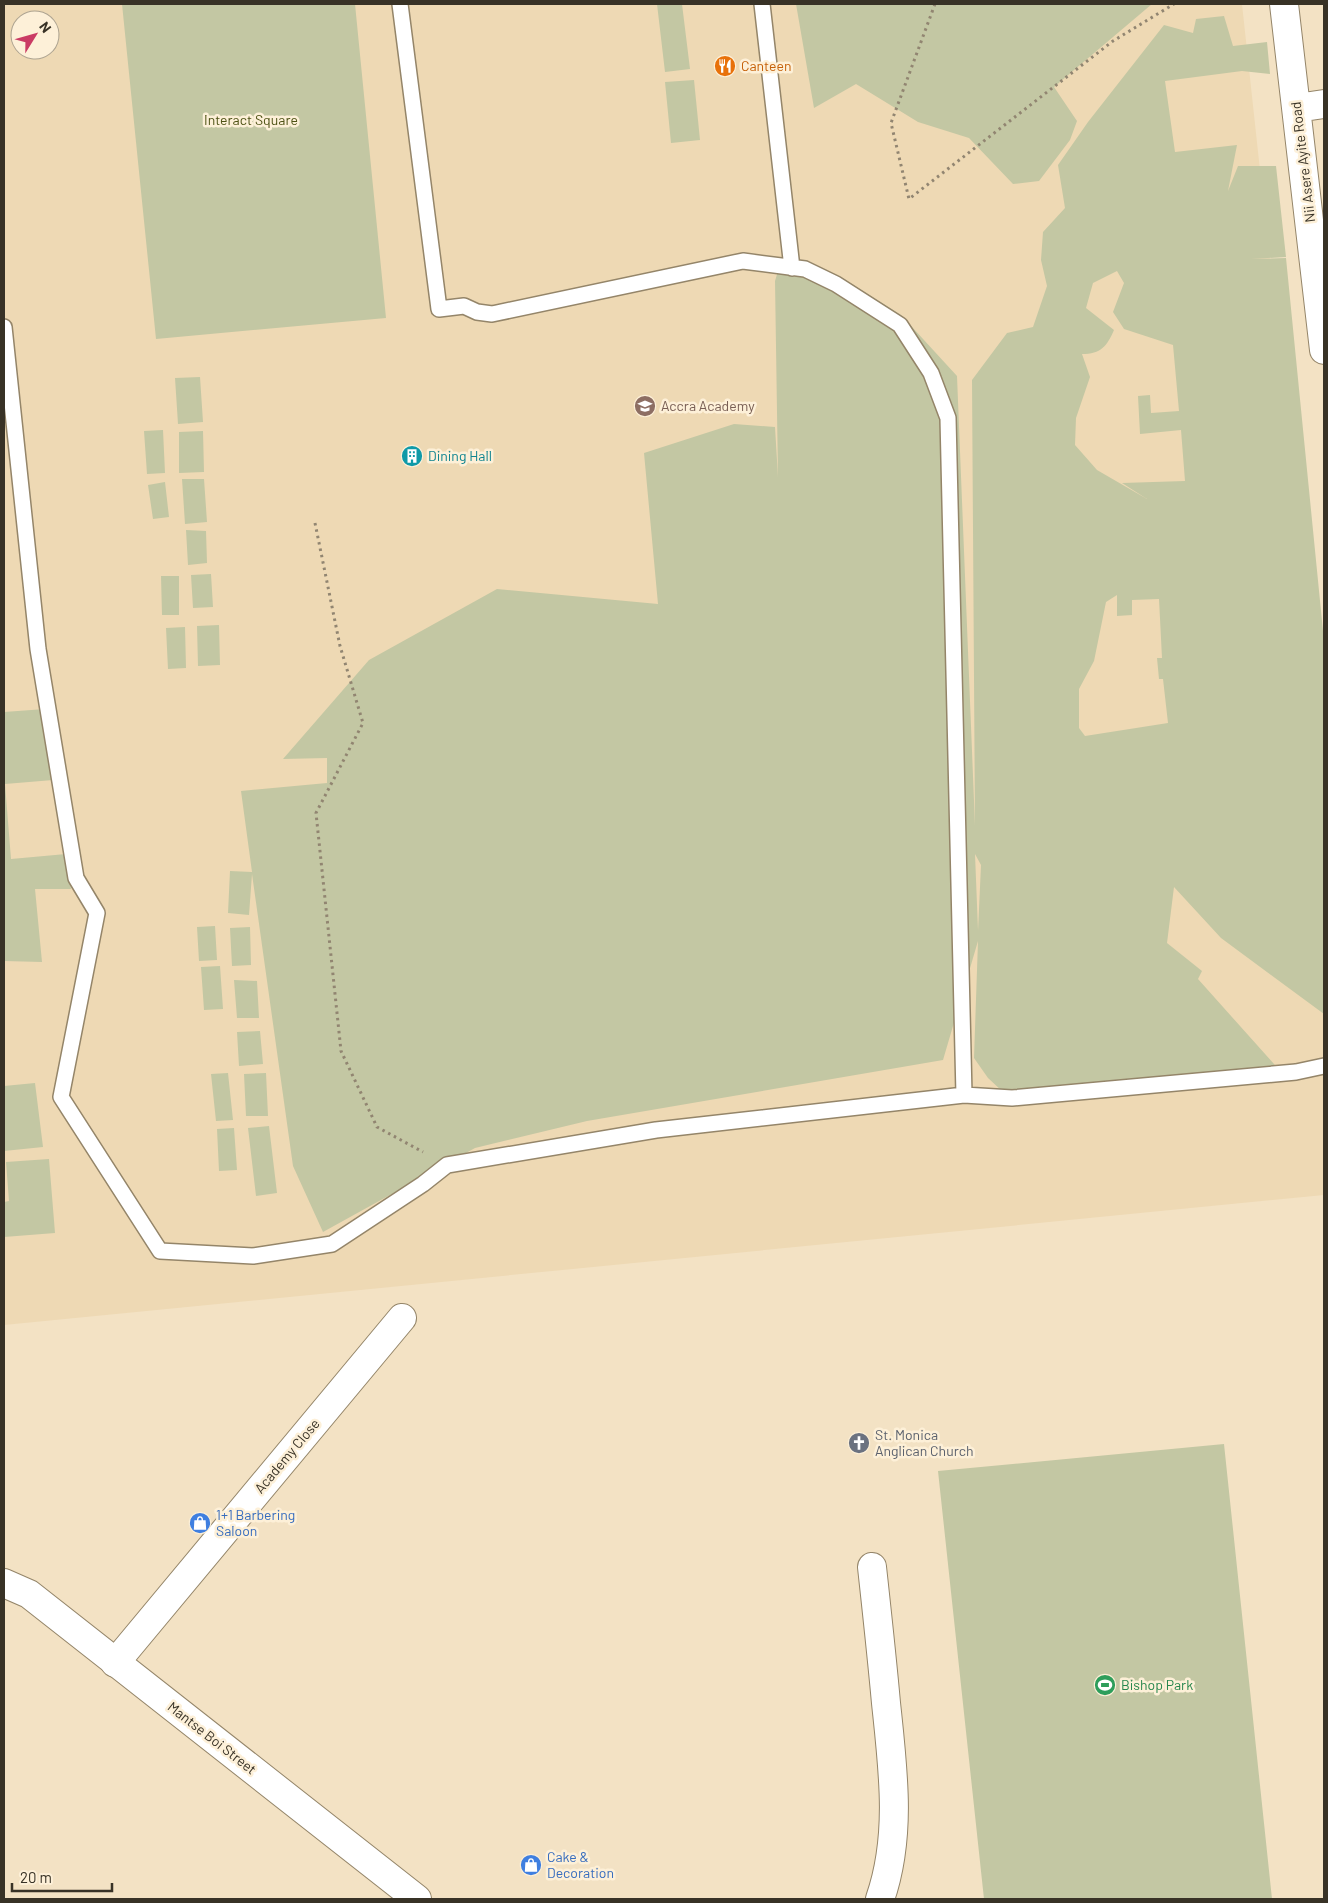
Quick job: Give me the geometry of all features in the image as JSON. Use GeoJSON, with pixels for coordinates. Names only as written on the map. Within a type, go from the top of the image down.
{"type":"FeatureCollection","features":[{"type":"Feature","properties":{"kind":"street","name":"Nii Asere Ayite Road"},"geometry":{"type":"LineString","coordinates":[[1284,4],[1324,350]]}},
{"type":"Feature","properties":{"kind":"street"},"geometry":{"type":"LineString","coordinates":[[1297,108],[1324,104]]}},
{"type":"Feature","properties":{"kind":"street","name":"Academy Close"},"geometry":{"type":"LineString","coordinates":[[115,1663],[402,1318]]}},
{"type":"Feature","properties":{"kind":"street"},"geometry":{"type":"LineString","coordinates":[[872,1567],[894,1774],[894,1836],[887,1878],[880,1899]]}},
{"type":"Feature","properties":{"kind":"street","name":"Mantse Boi Street"},"geometry":{"type":"LineString","coordinates":[[4,1583],[29,1594],[417,1899]]}},
{"type":"Feature","properties":{"kind":"lane"},"geometry":{"type":"LineString","coordinates":[[400,4],[439,309],[464,306],[477,312],[492,314],[743,262],[804,269],[836,284],[900,325],[932,373],[948,418],[964,1095]]}},
{"type":"Feature","properties":{"kind":"lane"},"geometry":{"type":"LineString","coordinates":[[762,4],[792,268]]}},
{"type":"Feature","properties":{"kind":"lane"},"geometry":{"type":"LineString","coordinates":[[4,326],[40,658],[76,878],[97,913],[61,1097],[160,1252],[253,1256],[332,1244],[424,1184],[447,1165],[656,1130],[964,1095],[1012,1098],[1296,1072],[1324,1066]]}},
{"type":"Feature","properties":{"kind":"path"},"geometry":{"type":"LineString","coordinates":[[935,4],[891,123],[909,199],[1113,41],[1174,4]]}},
{"type":"Feature","properties":{"kind":"path"},"geometry":{"type":"LineString","coordinates":[[315,523],[340,646],[363,723],[316,813],[340,1051],[376,1127],[447,1165]]}},
{"type":"Feature","properties":{"kind":"shaded area","name":"Accra Academy"},"geometry":{"type":"Polygon","coordinates":[[[4,4],[1242,4],[1324,761],[1324,1195],[4,1325],[4,4]]]}},
{"type":"Feature","properties":{"kind":"green space","name":"Interact Square"},"geometry":{"type":"Polygon","coordinates":[[[122,4],[355,4],[386,318],[156,339],[122,4]]]}},
{"type":"Feature","properties":{"kind":"green space"},"geometry":{"type":"Polygon","coordinates":[[[657,4],[682,4],[690,69],[665,72],[657,4]]]}},
{"type":"Feature","properties":{"kind":"green space"},"geometry":{"type":"Polygon","coordinates":[[[796,4],[1152,4],[1054,87],[1077,121],[1070,140],[1039,181],[1013,184],[969,138],[918,122],[856,84],[814,108],[796,4]]]}},
{"type":"Feature","properties":{"kind":"green space"},"geometry":{"type":"Polygon","coordinates":[[[1224,16],[1233,46],[1267,42],[1270,74],[1242,71],[1165,81],[1175,152],[1237,145],[1228,191],[1238,166],[1276,166],[1286,257],[1251,259],[1286,258],[1324,641],[1324,1014],[1221,938],[1174,887],[1167,943],[1202,971],[1198,979],[1282,1073],[1002,1091],[988,1078],[974,1058],[978,941],[943,1060],[587,1121],[475,1148],[323,1232],[293,1166],[252,874],[249,915],[228,913],[230,871],[252,872],[241,791],[327,783],[327,758],[283,759],[369,660],[497,589],[658,604],[644,453],[734,424],[775,427],[778,477],[775,281],[782,258],[841,277],[901,315],[957,376],[975,826],[972,380],[1007,333],[1033,327],[1047,286],[1041,260],[1043,232],[1065,208],[1058,165],[1088,122],[1164,25],[1193,33],[1196,19],[1224,16]],[[1117,271],[1093,283],[1086,308],[1114,330],[1106,345],[1099,351],[1082,354],[1090,377],[1076,418],[1075,445],[1097,470],[1147,499],[1122,483],[1185,481],[1181,430],[1140,434],[1138,396],[1150,395],[1151,413],[1179,411],[1173,345],[1124,329],[1113,312],[1124,283],[1117,271]],[[1117,595],[1106,602],[1094,661],[1079,689],[1079,728],[1085,736],[1168,723],[1163,679],[1159,679],[1157,658],[1162,658],[1159,599],[1132,600],[1132,615],[1117,616],[1117,595]],[[975,854],[978,931],[981,865],[975,854]]]}},
{"type":"Feature","properties":{"kind":"green space"},"geometry":{"type":"Polygon","coordinates":[[[694,80],[700,140],[671,143],[665,82],[694,80]]]}},
{"type":"Feature","properties":{"kind":"green space"},"geometry":{"type":"Polygon","coordinates":[[[200,377],[203,422],[178,424],[175,378],[200,377]]]}},
{"type":"Feature","properties":{"kind":"green space"},"geometry":{"type":"Polygon","coordinates":[[[163,430],[165,473],[147,474],[144,431],[163,430]]]}},
{"type":"Feature","properties":{"kind":"green space"},"geometry":{"type":"Polygon","coordinates":[[[203,431],[204,472],[179,473],[179,432],[203,431]]]}},
{"type":"Feature","properties":{"kind":"green space"},"geometry":{"type":"Polygon","coordinates":[[[182,479],[204,479],[207,522],[185,524],[182,479]]]}},
{"type":"Feature","properties":{"kind":"green space"},"geometry":{"type":"Polygon","coordinates":[[[165,482],[169,517],[153,519],[148,485],[165,482]]]}},
{"type":"Feature","properties":{"kind":"green space"},"geometry":{"type":"Polygon","coordinates":[[[186,530],[206,531],[207,563],[188,565],[186,530]]]}},
{"type":"Feature","properties":{"kind":"green space"},"geometry":{"type":"Polygon","coordinates":[[[211,574],[213,607],[193,608],[191,575],[211,574]]]}},
{"type":"Feature","properties":{"kind":"green space"},"geometry":{"type":"Polygon","coordinates":[[[161,576],[179,576],[179,615],[162,615],[161,576]]]}},
{"type":"Feature","properties":{"kind":"green space"},"geometry":{"type":"Polygon","coordinates":[[[219,625],[220,665],[198,666],[197,626],[219,625]]]}},
{"type":"Feature","properties":{"kind":"green space"},"geometry":{"type":"Polygon","coordinates":[[[185,627],[186,668],[168,669],[166,628],[185,627]]]}},
{"type":"Feature","properties":{"kind":"green space"},"geometry":{"type":"Polygon","coordinates":[[[45,709],[53,780],[5,784],[11,859],[66,854],[71,889],[35,889],[42,962],[4,961],[4,712],[45,709]]]}},
{"type":"Feature","properties":{"kind":"green space"},"geometry":{"type":"Polygon","coordinates":[[[215,926],[217,960],[199,961],[197,927],[215,926]]]}},
{"type":"Feature","properties":{"kind":"green space"},"geometry":{"type":"Polygon","coordinates":[[[250,927],[251,965],[232,966],[230,928],[250,927]]]}},
{"type":"Feature","properties":{"kind":"green space"},"geometry":{"type":"Polygon","coordinates":[[[220,966],[223,1009],[204,1010],[201,967],[220,966]]]}},
{"type":"Feature","properties":{"kind":"green space"},"geometry":{"type":"Polygon","coordinates":[[[234,980],[257,981],[259,1018],[237,1018],[234,980]]]}},
{"type":"Feature","properties":{"kind":"green space"},"geometry":{"type":"Polygon","coordinates":[[[260,1031],[263,1064],[239,1066],[237,1032],[260,1031]]]}},
{"type":"Feature","properties":{"kind":"green space"},"geometry":{"type":"Polygon","coordinates":[[[228,1073],[233,1120],[216,1121],[211,1074],[228,1073]]]}},
{"type":"Feature","properties":{"kind":"green space"},"geometry":{"type":"Polygon","coordinates":[[[266,1073],[268,1116],[246,1116],[244,1074],[266,1073]]]}},
{"type":"Feature","properties":{"kind":"green space"},"geometry":{"type":"Polygon","coordinates":[[[35,1083],[43,1147],[4,1151],[4,1086],[35,1083]]]}},
{"type":"Feature","properties":{"kind":"green space"},"geometry":{"type":"Polygon","coordinates":[[[269,1126],[277,1193],[256,1196],[248,1128],[269,1126]]]}},
{"type":"Feature","properties":{"kind":"green space"},"geometry":{"type":"Polygon","coordinates":[[[234,1128],[237,1170],[219,1171],[217,1129],[234,1128]]]}},
{"type":"Feature","properties":{"kind":"green space"},"geometry":{"type":"Polygon","coordinates":[[[49,1159],[55,1233],[4,1237],[4,1202],[9,1201],[6,1162],[49,1159]]]}},
{"type":"Feature","properties":{"kind":"green space","name":"Bishop Park"},"geometry":{"type":"Polygon","coordinates":[[[1224,1444],[1272,1899],[984,1899],[938,1471],[1224,1444]]]}},
{"type":"Feature","properties":{"kind":"place","name":"Canteen"},"geometry":{"type":"Point","coordinates":[725,66]}},
{"type":"Feature","properties":{"kind":"place","name":"Accra Academy"},"geometry":{"type":"Point","coordinates":[645,406]}},
{"type":"Feature","properties":{"kind":"place","name":"Dining Hall"},"geometry":{"type":"Point","coordinates":[412,456]}},
{"type":"Feature","properties":{"kind":"place","name":"St. Monica Anglican Church"},"geometry":{"type":"Point","coordinates":[859,1443]}},
{"type":"Feature","properties":{"kind":"place","name":"1+1 Barbering Saloon"},"geometry":{"type":"Point","coordinates":[200,1523]}},
{"type":"Feature","properties":{"kind":"place","name":"Bishop Park"},"geometry":{"type":"Point","coordinates":[1105,1685]}},
{"type":"Feature","properties":{"kind":"place","name":"Cake & Decoration"},"geometry":{"type":"Point","coordinates":[531,1865]}}]}
